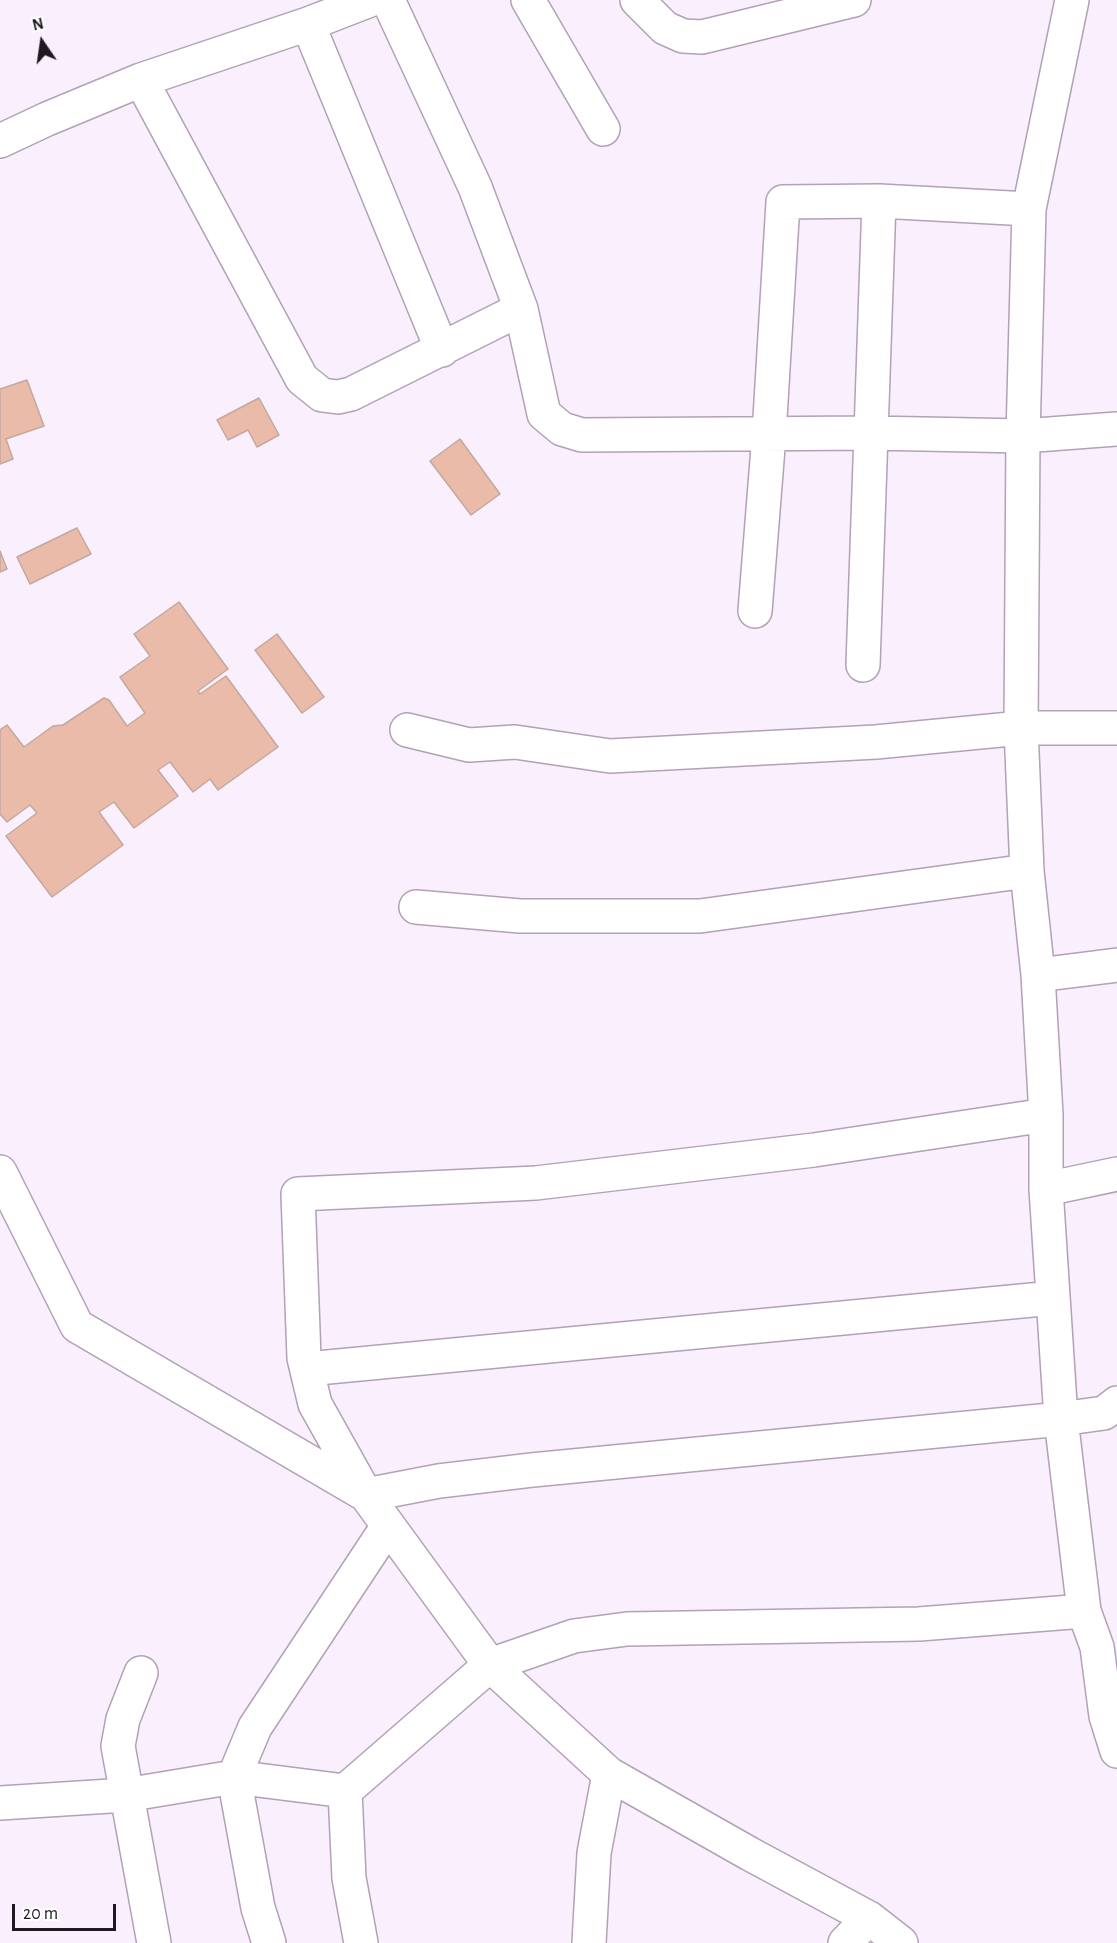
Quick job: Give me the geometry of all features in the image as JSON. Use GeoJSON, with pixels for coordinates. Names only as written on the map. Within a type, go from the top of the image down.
{"type":"FeatureCollection","features":[{"type":"Feature","properties":{"kind":"street"},"geometry":{"type":"LineString","coordinates":[[0,141],[141,80],[308,24],[370,0]]}},
{"type":"Feature","properties":{"kind":"street"},"geometry":{"type":"LineString","coordinates":[[388,0],[475,188],[521,309],[543,414],[562,429],[582,435],[871,433],[1023,436],[1117,429]]}},
{"type":"Feature","properties":{"kind":"street"},"geometry":{"type":"LineString","coordinates":[[528,0],[603,129]]}},
{"type":"Feature","properties":{"kind":"street"},"geometry":{"type":"LineString","coordinates":[[638,0],[665,28],[683,36],[702,37],[854,0]]}},
{"type":"Feature","properties":{"kind":"street"},"geometry":{"type":"LineString","coordinates":[[1072,0],[1029,209],[1023,436],[1021,728],[1027,871],[1038,975],[1046,1115],[1046,1189],[1061,1419],[1084,1611],[1107,1647],[1106,1716],[1117,1751]]}},
{"type":"Feature","properties":{"kind":"street"},"geometry":{"type":"LineString","coordinates":[[308,24],[442,350]]}},
{"type":"Feature","properties":{"kind":"street"},"geometry":{"type":"LineString","coordinates":[[141,80],[302,379],[322,395],[338,397],[351,394],[521,309]]}},
{"type":"Feature","properties":{"kind":"street"},"geometry":{"type":"LineString","coordinates":[[755,611],[769,435],[783,202],[879,201],[1029,209]]}},
{"type":"Feature","properties":{"kind":"street"},"geometry":{"type":"LineString","coordinates":[[863,665],[879,201]]}},
{"type":"Feature","properties":{"kind":"street"},"geometry":{"type":"LineString","coordinates":[[407,730],[469,745],[515,742],[610,756],[876,742],[1021,728],[1117,728]]}},
{"type":"Feature","properties":{"kind":"street"},"geometry":{"type":"LineString","coordinates":[[416,907],[520,916],[700,916],[1027,871]]}},
{"type":"Feature","properties":{"kind":"street"},"geometry":{"type":"LineString","coordinates":[[1038,975],[1117,965]]}},
{"type":"Feature","properties":{"kind":"street"},"geometry":{"type":"LineString","coordinates":[[901,1943],[869,1918],[609,1774],[490,1665],[366,1495],[315,1404],[307,1369],[298,1194],[536,1183],[814,1150],[1046,1115]]}},
{"type":"Feature","properties":{"kind":"street"},"geometry":{"type":"LineString","coordinates":[[0,1172],[77,1326],[366,1495],[439,1481],[509,1473],[1061,1419],[1104,1413],[1117,1403]]}},
{"type":"Feature","properties":{"kind":"street"},"geometry":{"type":"LineString","coordinates":[[1046,1189],[1117,1174]]}},
{"type":"Feature","properties":{"kind":"street"},"geometry":{"type":"LineString","coordinates":[[307,1369],[1053,1298]]}},
{"type":"Feature","properties":{"kind":"street"},"geometry":{"type":"LineString","coordinates":[[269,1943],[258,1908],[234,1777],[255,1727],[388,1526]]}},
{"type":"Feature","properties":{"kind":"street"},"geometry":{"type":"LineString","coordinates":[[0,1803],[126,1795],[234,1777],[345,1791],[490,1665],[574,1636],[601,1631],[919,1624],[1084,1611]]}},
{"type":"Feature","properties":{"kind":"street"},"geometry":{"type":"LineString","coordinates":[[141,1673],[123,1719],[118,1746],[154,1943]]}},
{"type":"Feature","properties":{"kind":"street"},"geometry":{"type":"LineString","coordinates":[[589,1943],[594,1853],[609,1774]]}},
{"type":"Feature","properties":{"kind":"street"},"geometry":{"type":"LineString","coordinates":[[345,1791],[349,1878],[361,1943]]}},
{"type":"Feature","properties":{"kind":"street"},"geometry":{"type":"LineString","coordinates":[[845,1943],[869,1918]]}},
{"type":"Feature","properties":{"kind":"building"},"geometry":{"type":"Polygon","coordinates":[[[27,380],[44,426],[6,439],[13,459],[0,464],[0,389],[27,380]]]}},
{"type":"Feature","properties":{"kind":"building"},"geometry":{"type":"Polygon","coordinates":[[[259,398],[279,435],[257,447],[248,430],[228,440],[217,420],[259,398]]]}},
{"type":"Feature","properties":{"kind":"building"},"geometry":{"type":"Polygon","coordinates":[[[460,439],[500,494],[471,515],[430,461],[460,439]]]}},
{"type":"Feature","properties":{"kind":"building"},"geometry":{"type":"Polygon","coordinates":[[[77,528],[91,554],[30,584],[17,557],[77,528]]]}},
{"type":"Feature","properties":{"kind":"building"},"geometry":{"type":"Polygon","coordinates":[[[0,551],[7,569],[0,572],[0,551]]]}},
{"type":"Feature","properties":{"kind":"building"},"geometry":{"type":"Polygon","coordinates":[[[179,602],[228,669],[198,691],[200,694],[226,676],[278,747],[218,790],[210,779],[193,792],[170,762],[158,770],[178,796],[134,828],[114,802],[99,812],[123,845],[52,897],[6,836],[37,813],[30,805],[7,822],[0,814],[0,730],[7,725],[24,747],[53,726],[63,725],[104,698],[109,700],[127,726],[145,713],[120,677],[150,656],[134,634],[179,602]]]}},
{"type":"Feature","properties":{"kind":"building"},"geometry":{"type":"Polygon","coordinates":[[[277,634],[324,697],[302,713],[255,650],[277,634]]]}}]}
